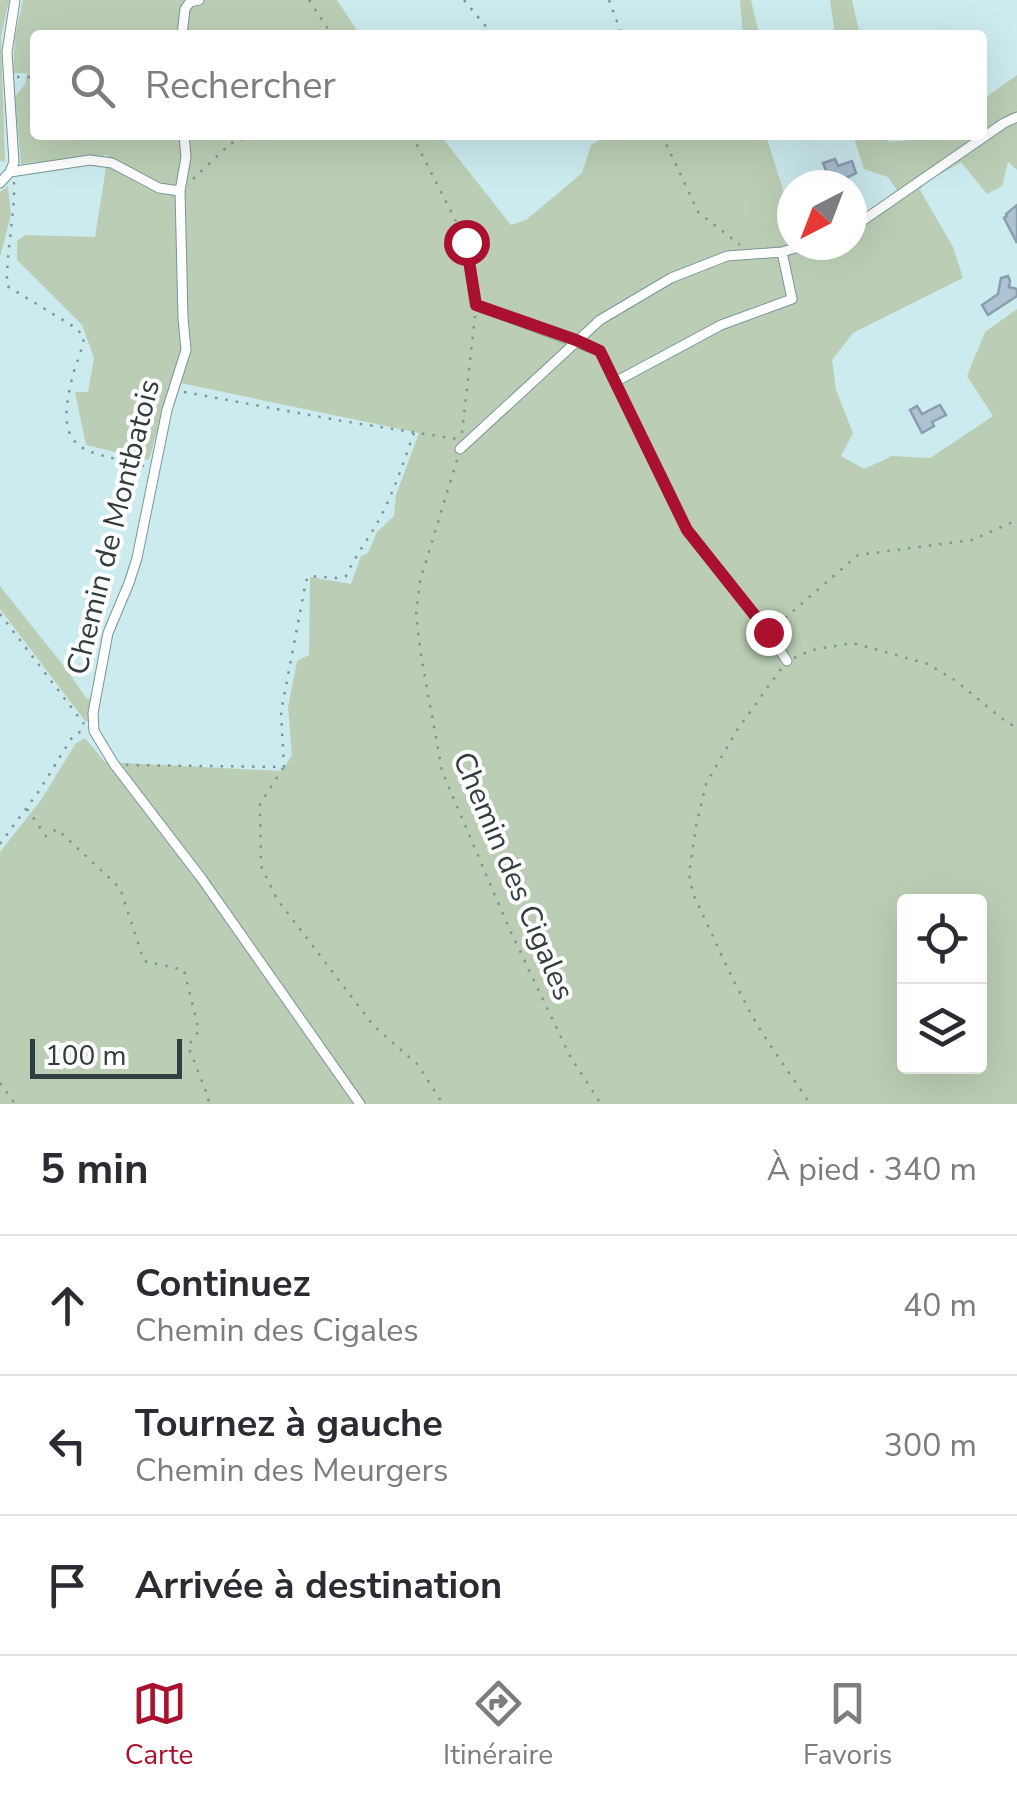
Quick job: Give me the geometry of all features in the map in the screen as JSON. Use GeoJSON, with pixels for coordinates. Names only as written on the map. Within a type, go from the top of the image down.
{"type":"FeatureCollection","features":[{"type":"Feature","properties":{"kind":"street"},"geometry":{"type":"LineString","coordinates":[[12,172],[8,78],[9,26],[15,0]]}},
{"type":"Feature","properties":{"kind":"street"},"geometry":{"type":"LineString","coordinates":[[183,30],[185,9],[195,1]]}},
{"type":"Feature","properties":{"kind":"street"},"geometry":{"type":"LineString","coordinates":[[987,135],[1017,117]]}},
{"type":"Feature","properties":{"kind":"street","name":"Chemin de Montbatois"},"geometry":{"type":"LineString","coordinates":[[114,764],[97,738],[93,719],[108,633],[137,558],[173,390],[186,350],[180,190],[186,157],[184,140]]}},
{"type":"Feature","properties":{"kind":"street"},"geometry":{"type":"LineString","coordinates":[[867,218],[979,140]]}},
{"type":"Feature","properties":{"kind":"street"},"geometry":{"type":"LineString","coordinates":[[0,183],[12,172],[90,160],[112,162],[159,188],[180,190]]}},
{"type":"Feature","properties":{"kind":"street"},"geometry":{"type":"LineString","coordinates":[[461,444],[600,320],[670,278],[727,256],[777,252]]}},
{"type":"Feature","properties":{"kind":"street"},"geometry":{"type":"LineString","coordinates":[[616,382],[721,325],[792,299],[784,260]]}},
{"type":"Feature","properties":{"kind":"street"},"geometry":{"type":"LineString","coordinates":[[476,305],[600,351],[687,530],[787,661]]}},
{"type":"Feature","properties":{"kind":"street"},"geometry":{"type":"LineString","coordinates":[[114,764],[202,879],[360,1104]]}},
{"type":"Feature","properties":{"kind":"path"},"geometry":{"type":"LineString","coordinates":[[309,0],[329,30]]}},
{"type":"Feature","properties":{"kind":"path"},"geometry":{"type":"LineString","coordinates":[[464,0],[489,30]]}},
{"type":"Feature","properties":{"kind":"path"},"geometry":{"type":"LineString","coordinates":[[609,0],[620,30]]}},
{"type":"Feature","properties":{"kind":"path"},"geometry":{"type":"LineString","coordinates":[[8,78],[30,77]]}},
{"type":"Feature","properties":{"kind":"path"},"geometry":{"type":"LineString","coordinates":[[180,190],[231,144],[242,140]]}},
{"type":"Feature","properties":{"kind":"path","name":"Chemin des Cigales"},"geometry":{"type":"LineString","coordinates":[[415,140],[466,242],[476,305],[461,444],[420,580],[416,615],[442,771],[554,1023],[601,1104]]}},
{"type":"Feature","properties":{"kind":"path"},"geometry":{"type":"LineString","coordinates":[[664,140],[698,212],[754,254]]}},
{"type":"Feature","properties":{"kind":"path"},"geometry":{"type":"LineString","coordinates":[[12,172],[14,210],[7,286],[76,328],[84,337],[66,414],[72,441],[84,449],[155,468]]}},
{"type":"Feature","properties":{"kind":"path"},"geometry":{"type":"LineString","coordinates":[[173,390],[461,444]]}},
{"type":"Feature","properties":{"kind":"path"},"geometry":{"type":"LineString","coordinates":[[414,433],[384,512],[346,576],[309,576],[306,580],[281,712],[284,767],[260,804],[261,866],[277,899],[373,1024],[418,1065],[444,1104]]}},
{"type":"Feature","properties":{"kind":"path"},"geometry":{"type":"LineString","coordinates":[[768,632],[858,555],[972,540],[1017,520]]}},
{"type":"Feature","properties":{"kind":"path"},"geometry":{"type":"LineString","coordinates":[[0,614],[91,734],[80,732],[74,736],[0,844]]}},
{"type":"Feature","properties":{"kind":"path"},"geometry":{"type":"LineString","coordinates":[[810,1104],[747,1006],[692,894],[689,874],[706,784],[737,730],[787,661],[812,650],[853,643],[928,664],[1017,728]]}},
{"type":"Feature","properties":{"kind":"path"},"geometry":{"type":"LineString","coordinates":[[114,764],[284,767]]}},
{"type":"Feature","properties":{"kind":"path"},"geometry":{"type":"LineString","coordinates":[[26,809],[46,836],[57,829],[120,888],[144,961],[184,970],[199,1031],[188,1046],[209,1100],[204,1104]]}},
{"type":"Feature","properties":{"kind":"path"},"geometry":{"type":"LineString","coordinates":[[0,1083],[15,1104]]}},
{"type":"Feature","properties":{"kind":"green space"},"geometry":{"type":"Polygon","coordinates":[[[0,0],[9,0],[1,37],[5,162],[0,161],[0,0]]]}},
{"type":"Feature","properties":{"kind":"green space"},"geometry":{"type":"Polygon","coordinates":[[[23,0],[337,0],[357,30],[30,30],[30,140],[444,140],[511,225],[526,220],[582,173],[591,145],[600,140],[767,140],[777,171],[777,260],[867,260],[867,212],[898,192],[888,177],[864,169],[855,140],[987,140],[987,96],[1017,75],[1017,170],[1008,162],[1002,186],[987,194],[961,162],[920,190],[953,247],[963,278],[853,333],[832,360],[836,390],[853,433],[841,456],[864,469],[892,456],[930,458],[993,416],[967,376],[985,332],[1017,309],[1017,1104],[0,1104],[0,852],[41,800],[76,743],[85,738],[105,762],[282,771],[292,755],[288,707],[297,661],[309,655],[310,577],[351,584],[361,556],[368,553],[377,532],[394,516],[396,495],[419,433],[171,381],[149,460],[86,445],[75,392],[88,392],[94,358],[82,325],[17,260],[17,241],[25,235],[95,237],[108,155],[21,164],[15,97],[25,84],[27,73],[13,73],[15,36],[23,0]]]}},
{"type":"Feature","properties":{"kind":"green space"},"geometry":{"type":"Polygon","coordinates":[[[740,0],[751,0],[758,30],[743,30],[740,0]]]}},
{"type":"Feature","properties":{"kind":"green space"},"geometry":{"type":"Polygon","coordinates":[[[830,0],[852,0],[859,30],[834,30],[830,0]]]}},
{"type":"Feature","properties":{"kind":"green space"},"geometry":{"type":"Polygon","coordinates":[[[8,186],[11,215],[0,257],[0,192],[8,186]]]}},
{"type":"Feature","properties":{"kind":"green space"},"geometry":{"type":"Polygon","coordinates":[[[0,586],[86,698],[92,700],[89,722],[0,609],[0,586]]]}},
{"type":"Feature","properties":{"kind":"building"},"geometry":{"type":"Polygon","coordinates":[[[835,159],[838,166],[852,161],[855,170],[826,170],[823,163],[835,159]]]}},
{"type":"Feature","properties":{"kind":"building"},"geometry":{"type":"Polygon","coordinates":[[[1017,205],[1017,243],[1004,218],[1017,205]]]}},
{"type":"Feature","properties":{"kind":"building"},"geometry":{"type":"Polygon","coordinates":[[[1008,276],[1009,287],[1017,289],[1017,296],[988,315],[982,305],[998,294],[1001,278],[1008,276]]]}},
{"type":"Feature","properties":{"kind":"building"},"geometry":{"type":"Polygon","coordinates":[[[940,405],[946,415],[922,433],[910,410],[917,406],[922,414],[940,405]]]}},
{"type":"Feature","properties":{"kind":"route"},"geometry":{"type":"LineString","coordinates":[[466,242],[476,305],[600,351],[687,530],[768,632]]}}]}
